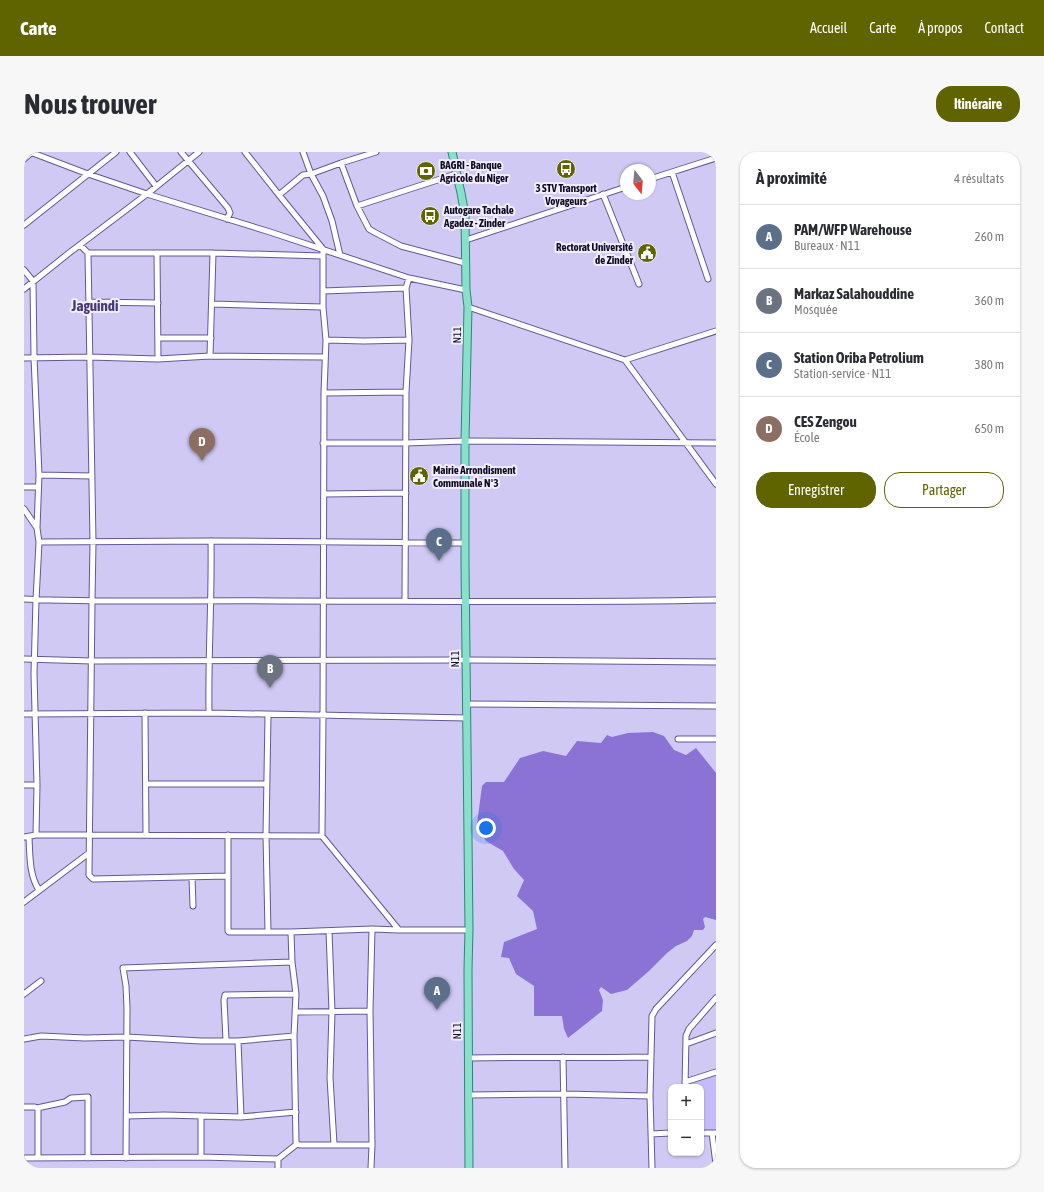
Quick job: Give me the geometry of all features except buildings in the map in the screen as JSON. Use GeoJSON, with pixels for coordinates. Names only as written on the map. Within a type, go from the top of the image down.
{"type":"FeatureCollection","features":[{"type":"Feature","properties":{"kind":"main road","name":"N11"},"geometry":{"type":"LineString","coordinates":[[452,152],[456,174],[462,193],[465,215],[465,263],[468,307],[465,441],[465,602],[469,930],[469,1168]]}},
{"type":"Feature","properties":{"kind":"street"},"geometry":{"type":"LineString","coordinates":[[24,159],[31,152],[88,174],[147,194],[410,278],[466,290]]}},
{"type":"Feature","properties":{"kind":"street"},"geometry":{"type":"LineString","coordinates":[[24,225],[116,152]]}},
{"type":"Feature","properties":{"kind":"street"},"geometry":{"type":"LineString","coordinates":[[130,152],[156,186]]}},
{"type":"Feature","properties":{"kind":"street"},"geometry":{"type":"LineString","coordinates":[[181,152],[228,208],[230,213],[227,219]]}},
{"type":"Feature","properties":{"kind":"street"},"geometry":{"type":"LineString","coordinates":[[24,289],[199,152]]}},
{"type":"Feature","properties":{"kind":"street"},"geometry":{"type":"LineString","coordinates":[[245,152],[323,249],[326,340],[323,443],[324,542],[322,836],[399,930]]}},
{"type":"Feature","properties":{"kind":"street"},"geometry":{"type":"LineString","coordinates":[[303,152],[311,174],[323,196],[332,220],[340,255]]}},
{"type":"Feature","properties":{"kind":"street"},"geometry":{"type":"LineString","coordinates":[[279,195],[303,176],[341,162],[376,152]]}},
{"type":"Feature","properties":{"kind":"street"},"geometry":{"type":"LineString","coordinates":[[656,177],[716,158]]}},
{"type":"Feature","properties":{"kind":"street"},"geometry":{"type":"LineString","coordinates":[[341,162],[358,206],[370,229],[401,246],[465,263]]}},
{"type":"Feature","properties":{"kind":"street"},"geometry":{"type":"LineString","coordinates":[[672,172],[708,279]]}},
{"type":"Feature","properties":{"kind":"street"},"geometry":{"type":"LineString","coordinates":[[358,206],[456,174]]}},
{"type":"Feature","properties":{"kind":"street"},"geometry":{"type":"LineString","coordinates":[[466,240],[620,189]]}},
{"type":"Feature","properties":{"kind":"street"},"geometry":{"type":"LineString","coordinates":[[603,194],[639,284]]}},
{"type":"Feature","properties":{"kind":"street"},"geometry":{"type":"LineString","coordinates":[[80,245],[88,253],[93,542],[89,876],[93,879],[228,876]]}},
{"type":"Feature","properties":{"kind":"street"},"geometry":{"type":"LineString","coordinates":[[88,253],[213,253],[323,256]]}},
{"type":"Feature","properties":{"kind":"street"},"geometry":{"type":"LineString","coordinates":[[157,253],[158,359]]}},
{"type":"Feature","properties":{"kind":"street"},"geometry":{"type":"LineString","coordinates":[[210,356],[213,253]]}},
{"type":"Feature","properties":{"kind":"street"},"geometry":{"type":"LineString","coordinates":[[24,270],[33,282],[34,357],[39,474],[35,659],[37,785],[36,835]]}},
{"type":"Feature","properties":{"kind":"street"},"geometry":{"type":"LineString","coordinates":[[405,601],[406,392],[409,340],[406,288],[410,278]]}},
{"type":"Feature","properties":{"kind":"street"},"geometry":{"type":"LineString","coordinates":[[324,291],[406,288]]}},
{"type":"Feature","properties":{"kind":"street"},"geometry":{"type":"LineString","coordinates":[[89,302],[158,303]]}},
{"type":"Feature","properties":{"kind":"street"},"geometry":{"type":"LineString","coordinates":[[212,304],[324,307]]}},
{"type":"Feature","properties":{"kind":"street"},"geometry":{"type":"LineString","coordinates":[[468,307],[625,360],[716,484]]}},
{"type":"Feature","properties":{"kind":"street"},"geometry":{"type":"LineString","coordinates":[[625,360],[716,331]]}},
{"type":"Feature","properties":{"kind":"street"},"geometry":{"type":"LineString","coordinates":[[158,338],[211,338]]}},
{"type":"Feature","properties":{"kind":"street"},"geometry":{"type":"LineString","coordinates":[[326,340],[409,340]]}},
{"type":"Feature","properties":{"kind":"street"},"geometry":{"type":"LineString","coordinates":[[24,358],[89,357],[158,359],[210,356],[325,357]]}},
{"type":"Feature","properties":{"kind":"street"},"geometry":{"type":"LineString","coordinates":[[324,393],[406,392]]}},
{"type":"Feature","properties":{"kind":"street"},"geometry":{"type":"LineString","coordinates":[[323,443],[465,441],[716,443]]}},
{"type":"Feature","properties":{"kind":"street"},"geometry":{"type":"LineString","coordinates":[[39,474],[92,476]]}},
{"type":"Feature","properties":{"kind":"street"},"geometry":{"type":"LineString","coordinates":[[24,487],[38,487]]}},
{"type":"Feature","properties":{"kind":"street"},"geometry":{"type":"LineString","coordinates":[[324,494],[406,493]]}},
{"type":"Feature","properties":{"kind":"street"},"geometry":{"type":"LineString","coordinates":[[24,510],[37,528]]}},
{"type":"Feature","properties":{"kind":"street"},"geometry":{"type":"LineString","coordinates":[[38,542],[465,543]]}},
{"type":"Feature","properties":{"kind":"street"},"geometry":{"type":"LineString","coordinates":[[209,713],[208,661],[211,600],[211,542]]}},
{"type":"Feature","properties":{"kind":"street"},"geometry":{"type":"LineString","coordinates":[[24,599],[92,601],[211,600],[465,602],[716,600]]}},
{"type":"Feature","properties":{"kind":"street"},"geometry":{"type":"LineString","coordinates":[[24,659],[92,661],[466,660],[716,662]]}},
{"type":"Feature","properties":{"kind":"street"},"geometry":{"type":"LineString","coordinates":[[466,704],[716,706]]}},
{"type":"Feature","properties":{"kind":"street"},"geometry":{"type":"LineString","coordinates":[[145,713],[146,835]]}},
{"type":"Feature","properties":{"kind":"street"},"geometry":{"type":"LineString","coordinates":[[24,714],[209,713],[466,718]]}},
{"type":"Feature","properties":{"kind":"street"},"geometry":{"type":"LineString","coordinates":[[268,715],[266,784],[268,932]]}},
{"type":"Feature","properties":{"kind":"street"},"geometry":{"type":"LineString","coordinates":[[678,739],[716,739]]}},
{"type":"Feature","properties":{"kind":"street"},"geometry":{"type":"LineString","coordinates":[[146,784],[266,784]]}},
{"type":"Feature","properties":{"kind":"street"},"geometry":{"type":"LineString","coordinates":[[24,785],[37,785]]}},
{"type":"Feature","properties":{"kind":"street"},"geometry":{"type":"LineString","coordinates":[[39,890],[34,881],[26,837],[36,835],[322,836]]}},
{"type":"Feature","properties":{"kind":"street"},"geometry":{"type":"LineString","coordinates":[[228,835],[229,932],[291,932],[372,929],[469,930]]}},
{"type":"Feature","properties":{"kind":"street"},"geometry":{"type":"LineString","coordinates":[[24,902],[89,853]]}},
{"type":"Feature","properties":{"kind":"street"},"geometry":{"type":"LineString","coordinates":[[192,877],[193,906]]}},
{"type":"Feature","properties":{"kind":"street"},"geometry":{"type":"LineString","coordinates":[[371,1168],[370,1012],[372,929]]}},
{"type":"Feature","properties":{"kind":"street"},"geometry":{"type":"LineString","coordinates":[[329,931],[332,1012],[330,1078],[334,1144]]}},
{"type":"Feature","properties":{"kind":"street"},"geometry":{"type":"LineString","coordinates":[[291,932],[292,962],[296,994],[294,1036],[297,1144]]}},
{"type":"Feature","properties":{"kind":"street"},"geometry":{"type":"LineString","coordinates":[[652,1168],[650,1057],[652,1016],[653,1013],[716,946]]}},
{"type":"Feature","properties":{"kind":"street"},"geometry":{"type":"LineString","coordinates":[[126,1158],[127,1008],[123,968],[292,962]]}},
{"type":"Feature","properties":{"kind":"street"},"geometry":{"type":"LineString","coordinates":[[24,994],[42,981]]}},
{"type":"Feature","properties":{"kind":"street"},"geometry":{"type":"LineString","coordinates":[[226,1040],[225,996],[296,994]]}},
{"type":"Feature","properties":{"kind":"street"},"geometry":{"type":"LineString","coordinates":[[716,998],[689,1029],[686,1036],[685,1084],[716,1072]]}},
{"type":"Feature","properties":{"kind":"street"},"geometry":{"type":"LineString","coordinates":[[295,1012],[370,1012]]}},
{"type":"Feature","properties":{"kind":"street"},"geometry":{"type":"LineString","coordinates":[[686,1044],[716,1033]]}},
{"type":"Feature","properties":{"kind":"street"},"geometry":{"type":"LineString","coordinates":[[24,1039],[41,1036],[238,1041],[294,1036]]}},
{"type":"Feature","properties":{"kind":"street"},"geometry":{"type":"LineString","coordinates":[[238,1041],[241,1117]]}},
{"type":"Feature","properties":{"kind":"street"},"geometry":{"type":"LineString","coordinates":[[563,1057],[565,1168]]}},
{"type":"Feature","properties":{"kind":"street"},"geometry":{"type":"LineString","coordinates":[[468,1058],[650,1057]]}},
{"type":"Feature","properties":{"kind":"street"},"geometry":{"type":"LineString","coordinates":[[469,1095],[564,1094],[650,1096]]}},
{"type":"Feature","properties":{"kind":"street"},"geometry":{"type":"LineString","coordinates":[[24,1107],[37,1108],[66,1102],[71,1098],[88,1097],[88,1158]]}},
{"type":"Feature","properties":{"kind":"street"},"geometry":{"type":"LineString","coordinates":[[37,1108],[38,1158]]}},
{"type":"Feature","properties":{"kind":"street"},"geometry":{"type":"LineString","coordinates":[[127,1116],[241,1117],[296,1112]]}},
{"type":"Feature","properties":{"kind":"street"},"geometry":{"type":"LineString","coordinates":[[201,1116],[201,1157]]}},
{"type":"Feature","properties":{"kind":"street"},"geometry":{"type":"LineString","coordinates":[[651,1134],[668,1133]]}},
{"type":"Feature","properties":{"kind":"street"},"geometry":{"type":"LineString","coordinates":[[714,1133],[716,1164]]}},
{"type":"Feature","properties":{"kind":"street"},"geometry":{"type":"LineString","coordinates":[[24,1158],[278,1158],[297,1144],[313,1146],[334,1144],[372,1145]]}},
{"type":"Feature","properties":{"kind":"street"},"geometry":{"type":"LineString","coordinates":[[278,1158],[278,1168]]}},
{"type":"Feature","properties":{"kind":"shaded area"},"geometry":{"type":"Polygon","coordinates":[[[653,732],[664,736],[674,750],[686,755],[696,748],[716,773],[716,920],[705,917],[703,919],[705,927],[703,930],[694,930],[692,936],[687,941],[676,946],[667,953],[627,990],[611,994],[601,987],[599,990],[603,1000],[602,1011],[568,1038],[564,1029],[562,1016],[534,1016],[534,986],[516,974],[509,958],[501,957],[504,942],[537,929],[533,911],[517,896],[524,880],[514,869],[503,851],[486,841],[477,824],[482,786],[486,782],[504,782],[520,758],[543,751],[566,756],[577,741],[601,743],[607,735],[612,737],[628,733],[653,732]]]}},
{"type":"Feature","properties":{"kind":"shaded area"},"geometry":{"type":"Polygon","coordinates":[[[716,1076],[716,1130],[704,1130],[704,1084],[689,1084],[716,1076]]]}},
{"type":"Feature","properties":{"kind":"place","name":"3 STV Transport Voyageurs"},"geometry":{"type":"Point","coordinates":[566,169]}},
{"type":"Feature","properties":{"kind":"place","name":"BAGRI - Banque Agricole du Niger"},"geometry":{"type":"Point","coordinates":[426,171]}},
{"type":"Feature","properties":{"kind":"place","name":"Autogare Tachale Agadez - Zinder"},"geometry":{"type":"Point","coordinates":[430,216]}},
{"type":"Feature","properties":{"kind":"place","name":"Rectorat Université de Zinder"},"geometry":{"type":"Point","coordinates":[647,253]}},
{"type":"Feature","properties":{"kind":"place","name":"CES Zengou"},"geometry":{"type":"Point","coordinates":[202,461]}},
{"type":"Feature","properties":{"kind":"place","name":"Mairie Arrondisment Communale N°3"},"geometry":{"type":"Point","coordinates":[419,476]}},
{"type":"Feature","properties":{"kind":"place","name":"Station Oriba Petrolium"},"geometry":{"type":"Point","coordinates":[439,561]}},
{"type":"Feature","properties":{"kind":"place","name":"Markaz Salahouddine"},"geometry":{"type":"Point","coordinates":[270,688]}},
{"type":"Feature","properties":{"kind":"place","name":"PAM/WFP Warehouse"},"geometry":{"type":"Point","coordinates":[437,1010]}},
{"type":"Feature","properties":{"kind":"district","name":"Jaguindi"},"geometry":{"type":"Point","coordinates":[95,306]}}]}
